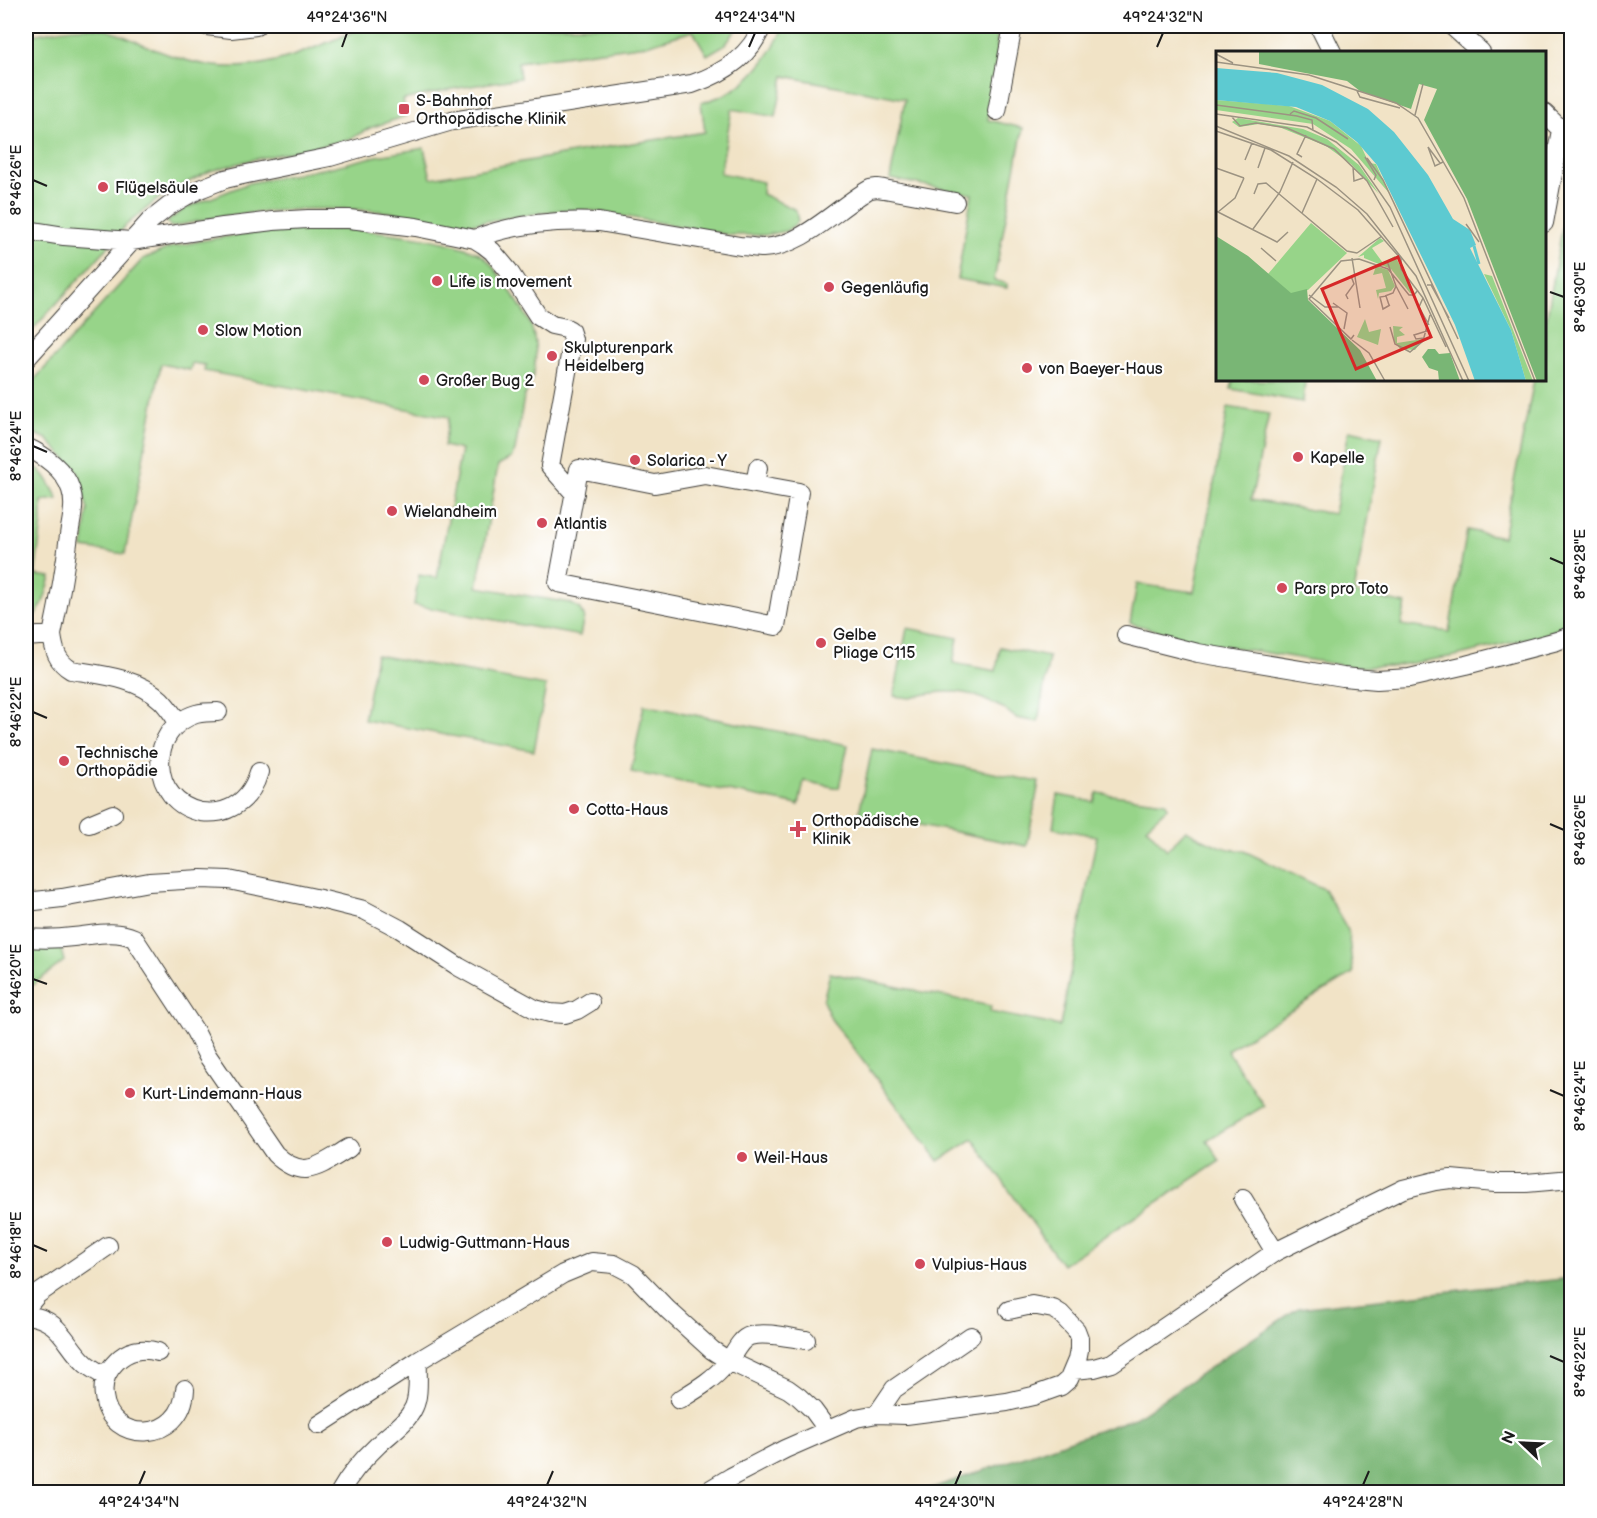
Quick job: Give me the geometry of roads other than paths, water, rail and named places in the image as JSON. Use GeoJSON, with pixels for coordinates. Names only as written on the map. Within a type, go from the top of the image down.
{"type":"FeatureCollection","features":[{"type":"Feature","properties":{"kind":"lane"},"geometry":{"type":"LineString","coordinates":[[207,26],[231,29],[256,26]]}},
{"type":"Feature","properties":{"kind":"lane"},"geometry":{"type":"LineString","coordinates":[[26,359],[150,221],[169,206],[202,188],[225,179],[330,157],[452,121],[692,84],[708,79],[745,54],[762,26]]}},
{"type":"Feature","properties":{"kind":"lane"},"geometry":{"type":"LineString","coordinates":[[997,111],[1013,26]]}},
{"type":"Feature","properties":{"kind":"lane"},"geometry":{"type":"LineString","coordinates":[[1319,26],[1332,51]]}},
{"type":"Feature","properties":{"kind":"lane"},"geometry":{"type":"LineString","coordinates":[[1459,38],[1479,51]]}},
{"type":"Feature","properties":{"kind":"lane"},"geometry":{"type":"LineString","coordinates":[[1546,114],[1566,134],[1546,219]]}},
{"type":"Feature","properties":{"kind":"lane"},"geometry":{"type":"LineString","coordinates":[[475,239],[519,226],[582,221],[763,248],[790,243],[870,189],[884,189],[956,202]]}},
{"type":"Feature","properties":{"kind":"lane"},"geometry":{"type":"LineString","coordinates":[[26,230],[63,236],[131,241],[273,222],[349,219],[416,227],[475,239],[492,251],[508,270],[538,316],[552,325],[570,330],[572,334],[568,370],[550,466],[575,494]]}},
{"type":"Feature","properties":{"kind":"lane"},"geometry":{"type":"LineString","coordinates":[[26,447],[50,461],[66,479],[74,503],[66,563],[52,635],[54,649],[59,659],[71,670],[127,681],[142,687],[161,700],[180,723]]}},
{"type":"Feature","properties":{"kind":"lane"},"geometry":{"type":"LineString","coordinates":[[579,469],[655,484],[705,475],[757,476],[799,492],[776,626],[558,583],[575,494],[579,469]]}},
{"type":"Feature","properties":{"kind":"lane"},"geometry":{"type":"LineString","coordinates":[[26,637],[52,635]]}},
{"type":"Feature","properties":{"kind":"lane"},"geometry":{"type":"LineString","coordinates":[[1126,636],[1198,652],[1343,677],[1377,680],[1409,678],[1466,665],[1572,635]]}},
{"type":"Feature","properties":{"kind":"lane"},"geometry":{"type":"LineString","coordinates":[[218,712],[196,714],[180,723],[166,737],[160,755],[160,765],[165,785],[170,793],[185,806],[194,810],[224,811],[242,801],[249,794],[259,772]]}},
{"type":"Feature","properties":{"kind":"lane"},"geometry":{"type":"LineString","coordinates":[[89,824],[113,814]]}},
{"type":"Feature","properties":{"kind":"lane"},"geometry":{"type":"LineString","coordinates":[[26,902],[62,898],[149,882],[229,880],[364,910],[535,1009],[565,1014],[590,1002]]}},
{"type":"Feature","properties":{"kind":"lane"},"geometry":{"type":"LineString","coordinates":[[26,938],[118,933],[134,938],[195,1031],[207,1055],[275,1154],[292,1167],[303,1169],[315,1168],[349,1148]]}},
{"type":"Feature","properties":{"kind":"lane"},"geometry":{"type":"LineString","coordinates":[[1074,1370],[1112,1363],[1275,1252],[1403,1189],[1451,1179],[1526,1184],[1572,1179]]}},
{"type":"Feature","properties":{"kind":"lane"},"geometry":{"type":"LineString","coordinates":[[1243,1199],[1275,1252]]}},
{"type":"Feature","properties":{"kind":"lane"},"geometry":{"type":"LineString","coordinates":[[26,1308],[38,1294],[108,1246]]}},
{"type":"Feature","properties":{"kind":"lane"},"geometry":{"type":"LineString","coordinates":[[319,1425],[418,1361],[563,1274],[592,1262],[614,1264],[633,1274],[700,1340],[729,1361],[800,1397],[828,1429]]}},
{"type":"Feature","properties":{"kind":"lane"},"geometry":{"type":"LineString","coordinates":[[706,1492],[776,1453],[856,1418],[878,1414],[906,1415],[1007,1401],[1034,1396],[1061,1386],[1074,1370],[1079,1350],[1076,1330],[1070,1322],[1053,1309],[1032,1305],[1009,1310]]}},
{"type":"Feature","properties":{"kind":"lane"},"geometry":{"type":"LineString","coordinates":[[26,1315],[38,1317],[59,1330],[86,1364],[106,1377]]}},
{"type":"Feature","properties":{"kind":"lane"},"geometry":{"type":"LineString","coordinates":[[679,1400],[713,1378],[747,1336],[764,1335],[806,1340]]}},
{"type":"Feature","properties":{"kind":"lane"},"geometry":{"type":"LineString","coordinates":[[878,1414],[894,1389],[970,1336]]}},
{"type":"Feature","properties":{"kind":"lane"},"geometry":{"type":"LineString","coordinates":[[158,1352],[148,1349],[125,1354],[114,1364],[104,1383],[104,1399],[110,1413],[122,1425],[137,1431],[153,1431],[175,1419],[183,1405],[185,1389]]}},
{"type":"Feature","properties":{"kind":"lane"},"geometry":{"type":"LineString","coordinates":[[340,1492],[355,1469],[409,1416],[417,1396],[418,1361]]}},
{"type":"Feature","properties":{"kind":"place","name":"S-Bahnhof Orthopädische Klinik"},"geometry":{"type":"Point","coordinates":[404,109]}},
{"type":"Feature","properties":{"kind":"place","name":"Flügelsäule"},"geometry":{"type":"Point","coordinates":[103,187]}},
{"type":"Feature","properties":{"kind":"place","name":"Life is movement"},"geometry":{"type":"Point","coordinates":[437,281]}},
{"type":"Feature","properties":{"kind":"place","name":"Gegenläufig"},"geometry":{"type":"Point","coordinates":[829,287]}},
{"type":"Feature","properties":{"kind":"place","name":"Slow Motion"},"geometry":{"type":"Point","coordinates":[203,330]}},
{"type":"Feature","properties":{"kind":"place","name":"Skulpturenpark Heidelberg"},"geometry":{"type":"Point","coordinates":[552,356]}},
{"type":"Feature","properties":{"kind":"place","name":"von Baeyer-Haus"},"geometry":{"type":"Point","coordinates":[1027,368]}},
{"type":"Feature","properties":{"kind":"place","name":"Großer Bug 2"},"geometry":{"type":"Point","coordinates":[424,380]}},
{"type":"Feature","properties":{"kind":"place","name":"Kapelle"},"geometry":{"type":"Point","coordinates":[1298,457]}},
{"type":"Feature","properties":{"kind":"place","name":"Solarica - Y"},"geometry":{"type":"Point","coordinates":[635,460]}},
{"type":"Feature","properties":{"kind":"place","name":"Wielandheim"},"geometry":{"type":"Point","coordinates":[392,511]}},
{"type":"Feature","properties":{"kind":"place","name":"Atlantis"},"geometry":{"type":"Point","coordinates":[542,523]}},
{"type":"Feature","properties":{"kind":"place","name":"Pars pro Toto"},"geometry":{"type":"Point","coordinates":[1282,588]}},
{"type":"Feature","properties":{"kind":"place","name":"Gelbe Pliage C115"},"geometry":{"type":"Point","coordinates":[821,643]}},
{"type":"Feature","properties":{"kind":"place","name":"Technische Orthopädie"},"geometry":{"type":"Point","coordinates":[64,761]}},
{"type":"Feature","properties":{"kind":"place","name":"Cotta-Haus"},"geometry":{"type":"Point","coordinates":[574,809]}},
{"type":"Feature","properties":{"kind":"place","name":"Orthopädische Klinik"},"geometry":{"type":"Point","coordinates":[798,829]}},
{"type":"Feature","properties":{"kind":"place","name":"Kurt-Lindemann-Haus"},"geometry":{"type":"Point","coordinates":[130,1093]}},
{"type":"Feature","properties":{"kind":"place","name":"Weil-Haus"},"geometry":{"type":"Point","coordinates":[742,1157]}},
{"type":"Feature","properties":{"kind":"place","name":"Ludwig-Guttmann-Haus"},"geometry":{"type":"Point","coordinates":[387,1242]}},
{"type":"Feature","properties":{"kind":"place","name":"Vulpius-Haus"},"geometry":{"type":"Point","coordinates":[920,1264]}}]}
